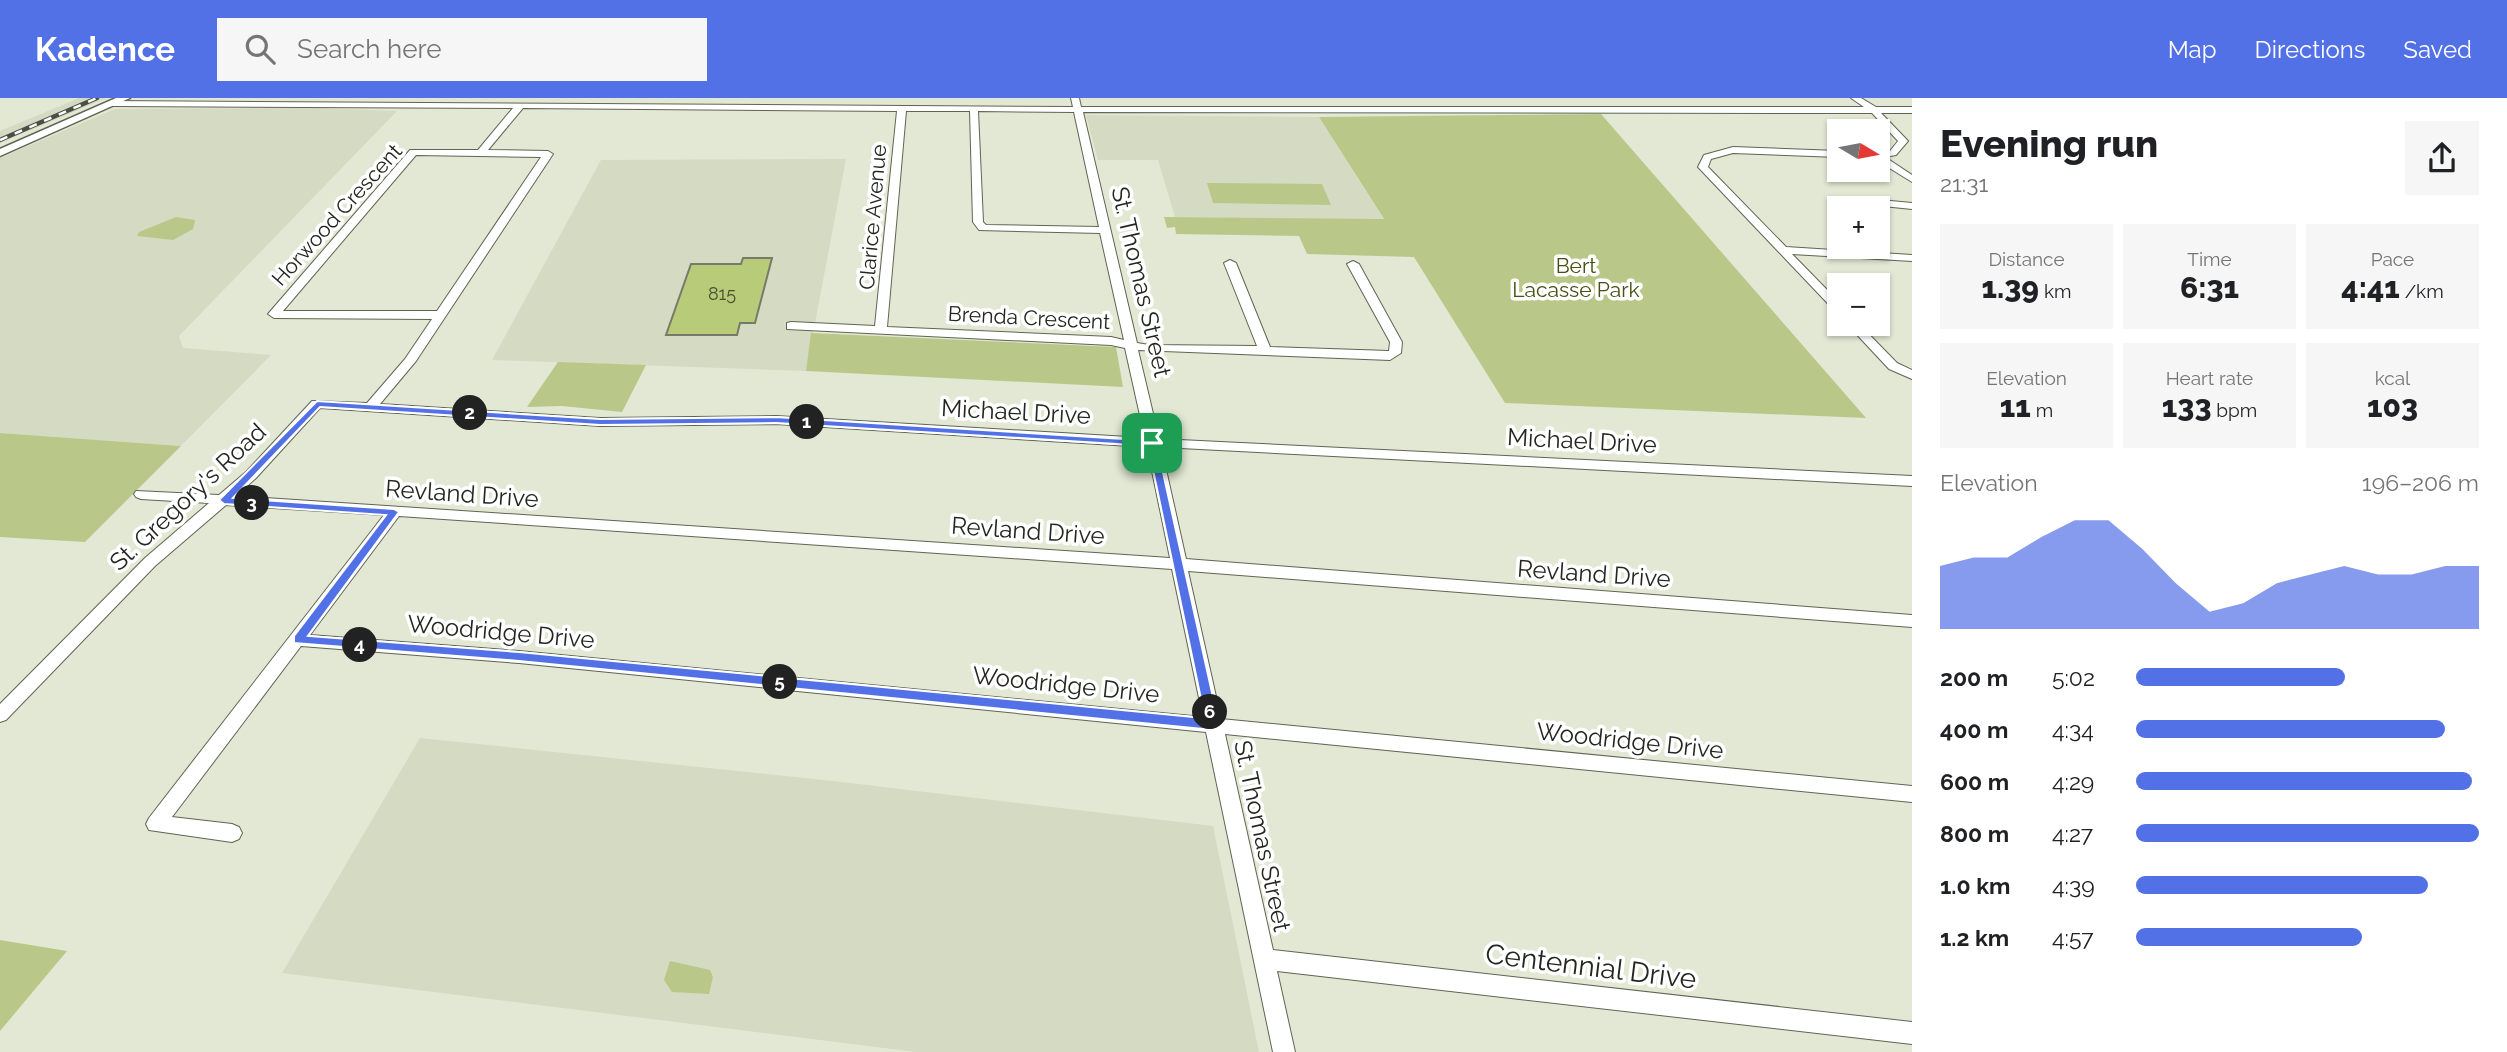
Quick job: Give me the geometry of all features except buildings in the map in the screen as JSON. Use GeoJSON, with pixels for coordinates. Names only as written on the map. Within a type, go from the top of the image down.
{"type":"FeatureCollection","features":[{"type":"Feature","properties":{"kind":"main road"},"geometry":{"type":"LineString","coordinates":[[0,153],[119,101]]}},
{"type":"Feature","properties":{"kind":"street"},"geometry":{"type":"LineString","coordinates":[[1338,98],[1348,111]]}},
{"type":"Feature","properties":{"kind":"street"},"geometry":{"type":"LineString","coordinates":[[1539,98],[1552,111]]}},
{"type":"Feature","properties":{"kind":"street"},"geometry":{"type":"LineString","coordinates":[[1644,98],[1659,110]]}},
{"type":"Feature","properties":{"kind":"street"},"geometry":{"type":"LineString","coordinates":[[1855,98],[1882,119]]}},
{"type":"Feature","properties":{"kind":"street"},"geometry":{"type":"LineString","coordinates":[[119,101],[393,101],[520,106],[709,102],[902,109],[1076,104],[1348,111],[1912,110]]}},
{"type":"Feature","properties":{"kind":"street","name":"St. Thomas Street"},"geometry":{"type":"LineString","coordinates":[[1076,104],[1284,1052]]}},
{"type":"Feature","properties":{"kind":"street"},"geometry":{"type":"LineString","coordinates":[[481,153],[520,106]]}},
{"type":"Feature","properties":{"kind":"street","name":"Clarice Avenue"},"geometry":{"type":"LineString","coordinates":[[881,329],[902,109]]}},
{"type":"Feature","properties":{"kind":"street"},"geometry":{"type":"LineString","coordinates":[[974,109],[978,222],[983,228],[1105,230]]}},
{"type":"Feature","properties":{"kind":"street"},"geometry":{"type":"LineString","coordinates":[[1890,127],[1903,141],[1890,154]]}},
{"type":"Feature","properties":{"kind":"street"},"geometry":{"type":"LineString","coordinates":[[1827,154],[1733,150],[1707,157],[1703,167],[1827,296]]}},
{"type":"Feature","properties":{"kind":"street","name":"Horwood Crescent"},"geometry":{"type":"LineString","coordinates":[[413,152],[481,153],[548,154],[440,315],[274,314],[413,152]]}},
{"type":"Feature","properties":{"kind":"street"},"geometry":{"type":"LineString","coordinates":[[1890,164],[1912,179]]}},
{"type":"Feature","properties":{"kind":"street"},"geometry":{"type":"LineString","coordinates":[[1890,204],[1912,206]]}},
{"type":"Feature","properties":{"kind":"street"},"geometry":{"type":"LineString","coordinates":[[1784,250],[1912,258]]}},
{"type":"Feature","properties":{"kind":"street"},"geometry":{"type":"LineString","coordinates":[[1230,263],[1265,350]]}},
{"type":"Feature","properties":{"kind":"street","name":"Brenda Crescent"},"geometry":{"type":"LineString","coordinates":[[791,326],[1111,341],[1149,349],[1265,350],[1381,357],[1395,353],[1396,342],[1353,264]]}},
{"type":"Feature","properties":{"kind":"street"},"geometry":{"type":"LineString","coordinates":[[370,408],[410,361],[440,315]]}},
{"type":"Feature","properties":{"kind":"street"},"geometry":{"type":"LineString","coordinates":[[1864,336],[1893,366],[1912,375]]}},
{"type":"Feature","properties":{"kind":"street","name":"St. Gregory's Road"},"geometry":{"type":"LineString","coordinates":[[0,715],[150,562],[224,500],[317,404],[370,408]]}},
{"type":"Feature","properties":{"kind":"street","name":"Michael Drive"},"geometry":{"type":"LineString","coordinates":[[370,408],[600,422],[776,420],[1152,443],[1912,481]]}},
{"type":"Feature","properties":{"kind":"street","name":"Revland Drive"},"geometry":{"type":"LineString","coordinates":[[141,494],[1179,565],[1912,621]]}},
{"type":"Feature","properties":{"kind":"street"},"geometry":{"type":"LineString","coordinates":[[232,833],[156,824],[394,512]]}},
{"type":"Feature","properties":{"kind":"street","name":"Woodridge Drive"},"geometry":{"type":"LineString","coordinates":[[298,640],[533,658],[1912,794]]}},
{"type":"Feature","properties":{"kind":"street","name":"Centennial Drive"},"geometry":{"type":"LineString","coordinates":[[1264,959],[1912,1033]]}},
{"type":"Feature","properties":{"kind":"shaded area"},"geometry":{"type":"Polygon","coordinates":[[[79,98],[106,98],[0,143],[0,131],[79,98]]]}},
{"type":"Feature","properties":{"kind":"shaded area"},"geometry":{"type":"Polygon","coordinates":[[[314,108],[397,111],[179,336],[183,348],[271,355],[181,446],[0,433],[0,158],[115,109],[314,108]]]}},
{"type":"Feature","properties":{"kind":"shaded area"},"geometry":{"type":"Polygon","coordinates":[[[1086,115],[1319,117],[1384,220],[1175,217],[1158,160],[1098,160],[1086,115]]]}},
{"type":"Feature","properties":{"kind":"shaded area"},"geometry":{"type":"Polygon","coordinates":[[[846,159],[806,371],[492,360],[601,160],[846,159]]]}},
{"type":"Feature","properties":{"kind":"shaded area"},"geometry":{"type":"Polygon","coordinates":[[[420,738],[833,781],[1213,826],[1259,1052],[916,1052],[282,973],[420,738]]]}},
{"type":"Feature","properties":{"kind":"green space","name":"Bert Lacasse Park"},"geometry":{"type":"Polygon","coordinates":[[[1601,114],[1866,418],[1505,403],[1414,257],[1307,254],[1299,236],[1176,234],[1175,227],[1167,228],[1164,217],[1384,219],[1319,117],[1601,114]]]}},
{"type":"Feature","properties":{"kind":"green space"},"geometry":{"type":"Polygon","coordinates":[[[1207,183],[1322,184],[1331,205],[1213,203],[1207,183]]]}},
{"type":"Feature","properties":{"kind":"green space"},"geometry":{"type":"Polygon","coordinates":[[[176,217],[195,220],[193,229],[173,240],[137,236],[139,232],[176,217]]]}},
{"type":"Feature","properties":{"kind":"green space"},"geometry":{"type":"Polygon","coordinates":[[[811,333],[1116,347],[1123,387],[806,371],[811,333]]]}},
{"type":"Feature","properties":{"kind":"green space"},"geometry":{"type":"Polygon","coordinates":[[[558,362],[646,365],[622,412],[562,406],[527,407],[558,362]]]}},
{"type":"Feature","properties":{"kind":"green space"},"geometry":{"type":"Polygon","coordinates":[[[0,433],[181,446],[85,542],[0,537],[0,433]]]}},
{"type":"Feature","properties":{"kind":"green space"},"geometry":{"type":"Polygon","coordinates":[[[0,940],[67,951],[0,1031],[0,940]]]}},
{"type":"Feature","properties":{"kind":"green space"},"geometry":{"type":"Polygon","coordinates":[[[670,961],[710,970],[713,977],[709,994],[672,992],[664,980],[670,961]]]}},
{"type":"Feature","properties":{"kind":"railway"},"geometry":{"type":"LineString","coordinates":[[0,140],[97,98]]}},
{"type":"Feature","properties":{"kind":"route"},"geometry":{"type":"LineString","coordinates":[[317,404],[600,422],[776,420],[1152,443],[1213,724],[519,657],[298,640],[394,512],[224,500],[317,404]]}}]}
